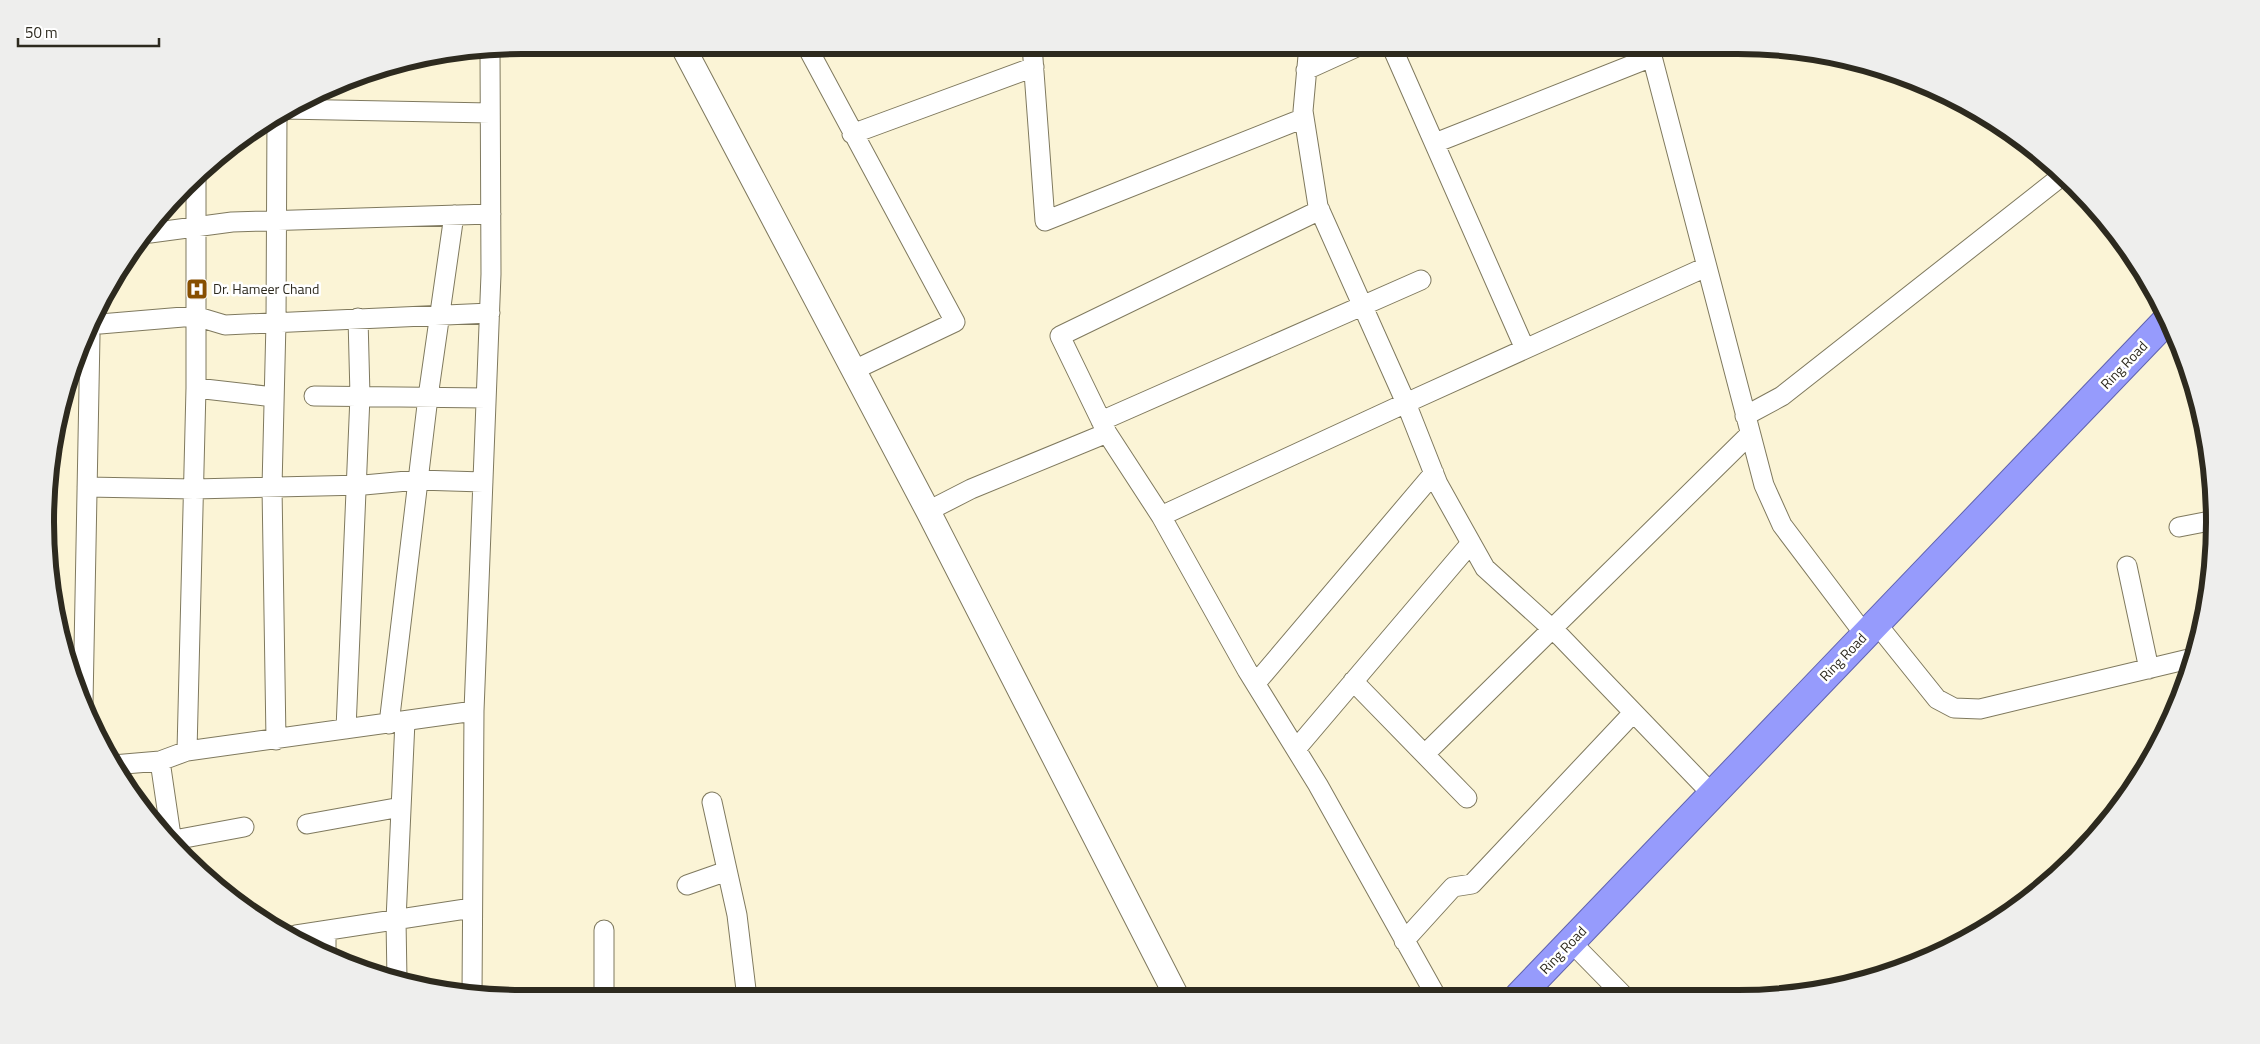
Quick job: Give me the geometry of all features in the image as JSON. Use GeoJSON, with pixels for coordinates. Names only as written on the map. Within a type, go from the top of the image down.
{"type":"FeatureCollection","features":[{"type":"Feature","properties":{"kind":"highway","name":"Ring Road"},"geometry":{"type":"LineString","coordinates":[[1525,990],[2163,325]]}},
{"type":"Feature","properties":{"kind":"street"},"geometry":{"type":"LineString","coordinates":[[687,54],[928,511],[1173,990]]}},
{"type":"Feature","properties":{"kind":"street"},"geometry":{"type":"LineString","coordinates":[[811,54],[954,322],[854,370]]}},
{"type":"Feature","properties":{"kind":"street"},"geometry":{"type":"LineString","coordinates":[[1033,54],[1046,221],[1304,118]]}},
{"type":"Feature","properties":{"kind":"street"},"geometry":{"type":"LineString","coordinates":[[1308,54],[1304,118],[1320,210],[1406,403],[1434,473],[1471,543],[1485,568],[1552,628],[1712,794]]}},
{"type":"Feature","properties":{"kind":"street"},"geometry":{"type":"LineString","coordinates":[[1306,70],[1341,54]]}},
{"type":"Feature","properties":{"kind":"street"},"geometry":{"type":"LineString","coordinates":[[1394,54],[1525,349]]}},
{"type":"Feature","properties":{"kind":"street"},"geometry":{"type":"LineString","coordinates":[[1434,143],[1643,54]]}},
{"type":"Feature","properties":{"kind":"street"},"geometry":{"type":"LineString","coordinates":[[1651,54],[1764,485],[1782,525],[1870,629],[1937,699],[1954,708],[1980,709],[2185,660]]}},
{"type":"Feature","properties":{"kind":"street"},"geometry":{"type":"LineString","coordinates":[[472,987],[474,711],[490,312],[490,55]]}},
{"type":"Feature","properties":{"kind":"street"},"geometry":{"type":"LineString","coordinates":[[852,134],[1034,67]]}},
{"type":"Feature","properties":{"kind":"street"},"geometry":{"type":"LineString","coordinates":[[301,109],[490,113]]}},
{"type":"Feature","properties":{"kind":"street"},"geometry":{"type":"LineString","coordinates":[[276,740],[272,486],[276,322],[277,123]]}},
{"type":"Feature","properties":{"kind":"street"},"geometry":{"type":"LineString","coordinates":[[1426,753],[1552,628],[1748,425],[1782,396],[2057,180]]}},
{"type":"Feature","properties":{"kind":"street"},"geometry":{"type":"LineString","coordinates":[[187,751],[196,388],[196,186]]}},
{"type":"Feature","properties":{"kind":"street"},"geometry":{"type":"LineString","coordinates":[[1320,210],[1060,336],[1104,427],[1162,516],[1256,683],[1318,785],[1433,990]]}},
{"type":"Feature","properties":{"kind":"street"},"geometry":{"type":"LineString","coordinates":[[158,229],[196,228],[232,222],[276,220],[491,214]]}},
{"type":"Feature","properties":{"kind":"street"},"geometry":{"type":"LineString","coordinates":[[397,973],[396,920],[401,806],[397,723],[418,480],[454,215]]}},
{"type":"Feature","properties":{"kind":"street"},"geometry":{"type":"LineString","coordinates":[[1162,516],[1706,267]]}},
{"type":"Feature","properties":{"kind":"street"},"geometry":{"type":"LineString","coordinates":[[928,511],[1421,280]]}},
{"type":"Feature","properties":{"kind":"street"},"geometry":{"type":"LineString","coordinates":[[99,323],[100,324],[196,316],[225,324],[490,312]]}},
{"type":"Feature","properties":{"kind":"street"},"geometry":{"type":"LineString","coordinates":[[346,729],[360,396],[358,318]]}},
{"type":"Feature","properties":{"kind":"street"},"geometry":{"type":"LineString","coordinates":[[83,685],[90,341]]}},
{"type":"Feature","properties":{"kind":"street"},"geometry":{"type":"LineString","coordinates":[[196,388],[274,397]]}},
{"type":"Feature","properties":{"kind":"street"},"geometry":{"type":"LineString","coordinates":[[314,396],[486,398]]}},
{"type":"Feature","properties":{"kind":"street"},"geometry":{"type":"LineString","coordinates":[[1256,683],[1434,473]]}},
{"type":"Feature","properties":{"kind":"street"},"geometry":{"type":"LineString","coordinates":[[87,487],[194,488],[356,485],[418,480],[483,482]]}},
{"type":"Feature","properties":{"kind":"street"},"geometry":{"type":"LineString","coordinates":[[2179,527],[2206,522]]}},
{"type":"Feature","properties":{"kind":"street"},"geometry":{"type":"LineString","coordinates":[[1296,749],[1471,543]]}},
{"type":"Feature","properties":{"kind":"street"},"geometry":{"type":"LineString","coordinates":[[2127,566],[2149,669]]}},
{"type":"Feature","properties":{"kind":"street"},"geometry":{"type":"LineString","coordinates":[[1353,681],[1426,753],[1467,798]]}},
{"type":"Feature","properties":{"kind":"street"},"geometry":{"type":"LineString","coordinates":[[121,764],[160,761],[187,751],[474,711]]}},
{"type":"Feature","properties":{"kind":"street"},"geometry":{"type":"LineString","coordinates":[[1404,941],[1452,887],[1472,884],[1634,713]]}},
{"type":"Feature","properties":{"kind":"street"},"geometry":{"type":"LineString","coordinates":[[160,761],[170,831]]}},
{"type":"Feature","properties":{"kind":"street"},"geometry":{"type":"LineString","coordinates":[[712,802],[737,915],[746,990]]}},
{"type":"Feature","properties":{"kind":"street"},"geometry":{"type":"LineString","coordinates":[[307,824],[401,806]]}},
{"type":"Feature","properties":{"kind":"street"},"geometry":{"type":"LineString","coordinates":[[178,839],[244,827]]}},
{"type":"Feature","properties":{"kind":"street"},"geometry":{"type":"LineString","coordinates":[[687,885],[727,871]]}},
{"type":"Feature","properties":{"kind":"street"},"geometry":{"type":"LineString","coordinates":[[300,934],[472,908]]}},
{"type":"Feature","properties":{"kind":"street"},"geometry":{"type":"LineString","coordinates":[[604,930],[604,990]]}},
{"type":"Feature","properties":{"kind":"street"},"geometry":{"type":"LineString","coordinates":[[326,931],[326,947]]}},
{"type":"Feature","properties":{"kind":"street"},"geometry":{"type":"LineString","coordinates":[[1571,942],[1617,990]]}},
{"type":"Feature","properties":{"kind":"place","name":"Dr. Hameer Chand"},"geometry":{"type":"Point","coordinates":[197,289]}}]}
